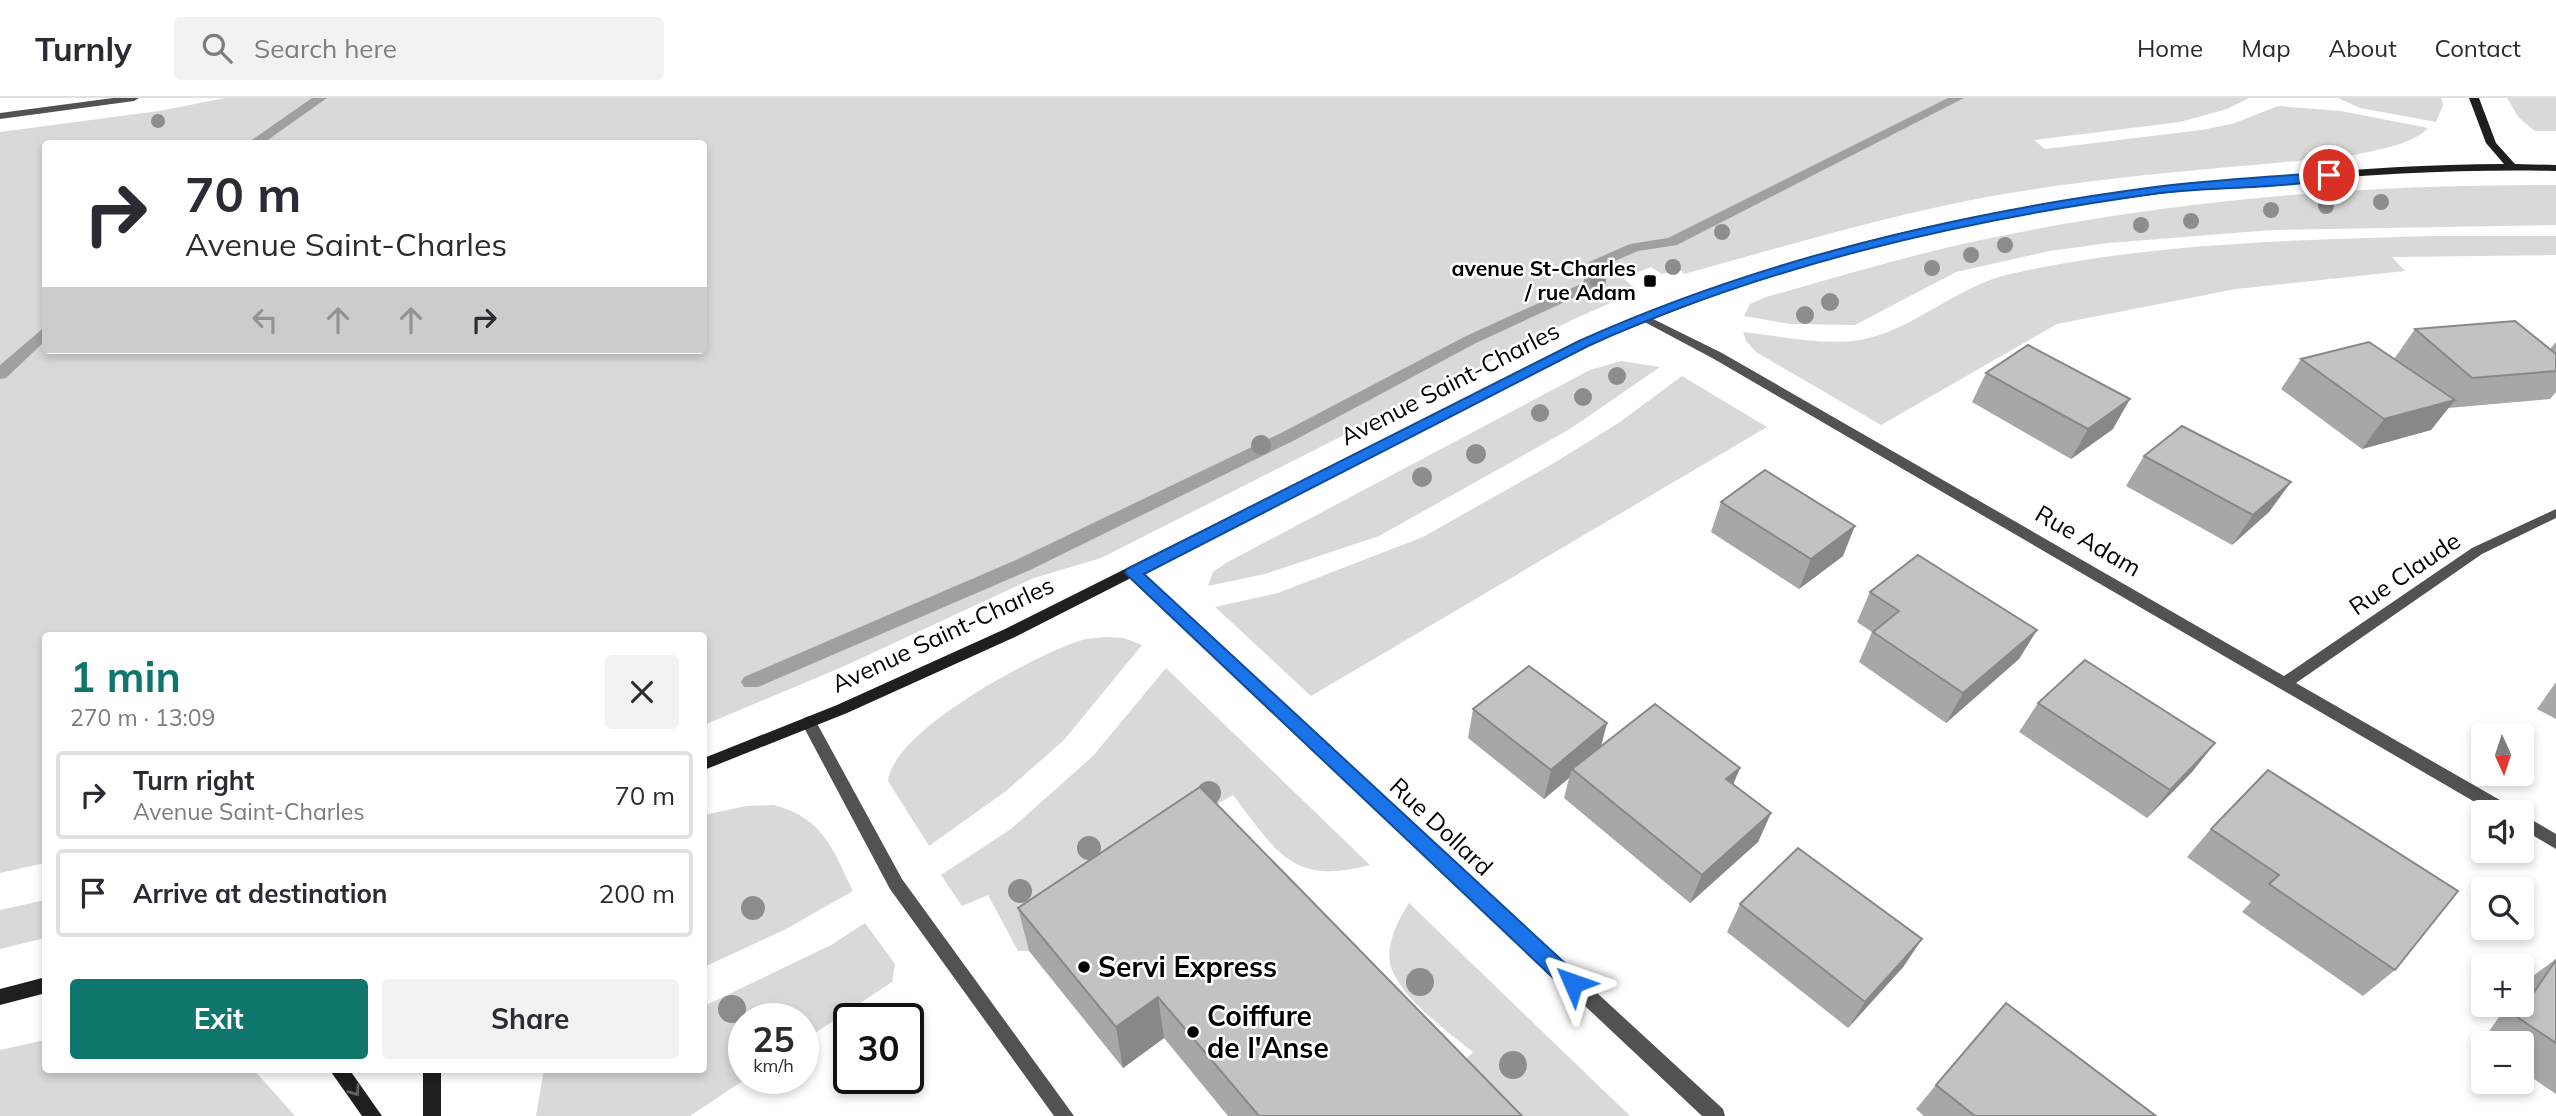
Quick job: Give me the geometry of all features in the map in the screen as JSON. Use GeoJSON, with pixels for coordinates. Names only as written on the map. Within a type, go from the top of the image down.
{"type":"FeatureCollection","features":[{"type":"Feature","properties":{"kind":"street"},"geometry":{"type":"LineString","coordinates":[[0,116],[134,98]]}},
{"type":"Feature","properties":{"kind":"street"},"geometry":{"type":"LineString","coordinates":[[2474,98],[2484,134],[2499,155],[2513,168]]}},
{"type":"Feature","properties":{"kind":"street","name":"Avenue Saint-Charles"},"geometry":{"type":"LineString","coordinates":[[707,764],[809,722],[998,638],[1133,573],[1538,366],[1643,317],[1696,296],[1825,256],[1944,226],[2066,203],[2253,181],[2556,168]]}},
{"type":"Feature","properties":{"kind":"street","name":"Rue Adam"},"geometry":{"type":"LineString","coordinates":[[1643,317],[1730,363],[2485,800]]}},
{"type":"Feature","properties":{"kind":"street","name":"Rue Claude"},"geometry":{"type":"LineString","coordinates":[[2285,683],[2477,551],[2556,513]]}},
{"type":"Feature","properties":{"kind":"street","name":"Rue Dollard"},"geometry":{"type":"LineString","coordinates":[[1133,573],[1716,1116]]}},
{"type":"Feature","properties":{"kind":"street"},"geometry":{"type":"LineString","coordinates":[[809,722],[896,884],[1065,1116]]}},
{"type":"Feature","properties":{"kind":"street"},"geometry":{"type":"LineString","coordinates":[[2534,828],[2556,842]]}},
{"type":"Feature","properties":{"kind":"street"},"geometry":{"type":"LineString","coordinates":[[0,997],[42,986]]}},
{"type":"Feature","properties":{"kind":"street"},"geometry":{"type":"LineString","coordinates":[[341,1073],[373,1116]]}},
{"type":"Feature","properties":{"kind":"street"},"geometry":{"type":"LineString","coordinates":[[432,1073],[432,1116]]}},
{"type":"Feature","properties":{"kind":"shaded area"},"geometry":{"type":"Polygon","coordinates":[[[225,98],[2249,98],[2227,109],[2180,122],[2034,140],[2045,149],[2201,130],[2232,124],[2278,106],[2341,111],[2428,128],[2402,143],[2350,156],[2126,177],[1992,196],[1914,212],[1684,274],[1680,270],[1662,274],[1651,267],[1623,278],[1638,291],[1574,319],[1101,558],[1034,578],[840,668],[707,724],[707,632],[42,632],[42,864],[0,873],[0,132],[159,111],[225,98]]]}},
{"type":"Feature","properties":{"kind":"shaded area"},"geometry":{"type":"Polygon","coordinates":[[[2338,98],[2441,98],[2443,105],[2436,122],[2360,108],[2338,98]]]}},
{"type":"Feature","properties":{"kind":"shaded area"},"geometry":{"type":"Polygon","coordinates":[[[2507,98],[2556,98],[2556,131],[2535,131],[2519,118],[2507,98]]]}},
{"type":"Feature","properties":{"kind":"shaded area"},"geometry":{"type":"Polygon","coordinates":[[[2556,185],[2556,225],[2272,230],[2108,243],[2050,251],[1956,272],[1855,325],[1790,324],[1744,316],[1750,304],[1766,297],[1900,259],[1981,240],[2123,214],[2339,191],[2556,185]]]}},
{"type":"Feature","properties":{"kind":"shaded area"},"geometry":{"type":"Polygon","coordinates":[[[2433,236],[2556,236],[2556,255],[2392,257],[2405,271],[2236,289],[2057,324],[1881,425],[1756,352],[1746,341],[1743,332],[1836,342],[1865,339],[1902,326],[1991,280],[2010,274],[2115,256],[2221,245],[2433,236]]]}},
{"type":"Feature","properties":{"kind":"shaded area"},"geometry":{"type":"Polygon","coordinates":[[[1621,361],[1660,367],[1570,429],[1379,536],[1265,574],[1208,586],[1213,572],[1226,563],[1590,370],[1621,361]]]}},
{"type":"Feature","properties":{"kind":"shaded area"},"geometry":{"type":"Polygon","coordinates":[[[1682,376],[1767,427],[1311,696],[1215,607],[1278,593],[1423,537],[1554,463],[1620,422],[1682,376]]]}},
{"type":"Feature","properties":{"kind":"shaded area"},"geometry":{"type":"Polygon","coordinates":[[[1106,637],[1124,638],[1142,645],[1064,740],[1006,791],[929,846],[888,781],[896,761],[913,740],[968,698],[1030,662],[1079,641],[1106,637]]]}},
{"type":"Feature","properties":{"kind":"shaded area"},"geometry":{"type":"Polygon","coordinates":[[[1166,668],[1370,865],[1322,871],[1304,867],[1288,859],[1262,833],[1233,795],[1191,819],[1203,832],[1029,951],[1018,951],[988,895],[962,906],[941,875],[1011,829],[1093,756],[1166,668]]]}},
{"type":"Feature","properties":{"kind":"shaded area"},"geometry":{"type":"Polygon","coordinates":[[[774,805],[804,818],[832,848],[853,891],[786,929],[707,966],[707,814],[746,806],[774,805]]]}},
{"type":"Feature","properties":{"kind":"shaded area"},"geometry":{"type":"Polygon","coordinates":[[[42,901],[42,939],[0,949],[0,910],[42,901]]]}},
{"type":"Feature","properties":{"kind":"shaded area"},"geometry":{"type":"Polygon","coordinates":[[[1409,903],[1630,1116],[1474,1116],[1442,1083],[1473,1052],[1416,1004],[1392,970],[1389,953],[1391,944],[1396,926],[1409,903]]]}},
{"type":"Feature","properties":{"kind":"shaded area"},"geometry":{"type":"Polygon","coordinates":[[[865,923],[895,964],[892,982],[860,1003],[833,1003],[833,1021],[819,1030],[819,1003],[728,1003],[728,1091],[690,1116],[536,1116],[543,1073],[707,1073],[707,1005],[831,945],[865,923]]]}},
{"type":"Feature","properties":{"kind":"shaded area"},"geometry":{"type":"Polygon","coordinates":[[[42,1041],[42,1073],[257,1073],[295,1116],[0,1116],[0,1050],[42,1041]]]}},
{"type":"Feature","properties":{"kind":"building"},"geometry":{"type":"Polygon","coordinates":[[[2515,321],[2556,354],[2556,371],[2472,378],[2415,329],[2515,321]]]}},
{"type":"Feature","properties":{"kind":"building"},"geometry":{"type":"Polygon","coordinates":[[[2369,342],[2455,400],[2384,419],[2301,359],[2369,342]]]}},
{"type":"Feature","properties":{"kind":"building"},"geometry":{"type":"Polygon","coordinates":[[[2028,345],[2130,399],[2088,429],[1986,373],[2028,345]]]}},
{"type":"Feature","properties":{"kind":"building"},"geometry":{"type":"Polygon","coordinates":[[[2182,426],[2291,482],[2253,515],[2144,456],[2182,426]]]}},
{"type":"Feature","properties":{"kind":"building"},"geometry":{"type":"Polygon","coordinates":[[[1765,470],[1855,526],[1811,559],[1721,502],[1765,470]]]}},
{"type":"Feature","properties":{"kind":"building"},"geometry":{"type":"Polygon","coordinates":[[[1918,555],[2037,630],[1963,693],[1873,632],[1899,611],[1870,592],[1918,555]]]}},
{"type":"Feature","properties":{"kind":"building"},"geometry":{"type":"Polygon","coordinates":[[[2085,660],[2215,743],[2170,790],[2038,703],[2085,660]]]}},
{"type":"Feature","properties":{"kind":"building"},"geometry":{"type":"Polygon","coordinates":[[[1529,666],[1607,723],[1551,770],[1473,709],[1529,666]]]}},
{"type":"Feature","properties":{"kind":"building"},"geometry":{"type":"Polygon","coordinates":[[[1655,704],[1740,768],[1726,779],[1771,813],[1702,875],[1572,769],[1655,704]]]}},
{"type":"Feature","properties":{"kind":"building"},"geometry":{"type":"Polygon","coordinates":[[[2268,770],[2458,891],[2395,970],[2269,884],[2279,875],[2211,829],[2268,770]]]}},
{"type":"Feature","properties":{"kind":"building"},"geometry":{"type":"Polygon","coordinates":[[[1200,787],[1522,1116],[1259,1116],[1158,997],[1116,1027],[1018,908],[1200,787]]]}},
{"type":"Feature","properties":{"kind":"building"},"geometry":{"type":"Polygon","coordinates":[[[1798,848],[1922,939],[1865,1002],[1740,904],[1798,848]]]}},
{"type":"Feature","properties":{"kind":"building"},"geometry":{"type":"Polygon","coordinates":[[[2556,960],[2556,1043],[2517,1017],[2534,1017],[2534,992],[2556,960]]]}},
{"type":"Feature","properties":{"kind":"building"},"geometry":{"type":"Polygon","coordinates":[[[2006,1003],[2156,1116],[1975,1116],[1936,1085],[2006,1003]]]}},
{"type":"Feature","properties":{"kind":"waterway"},"geometry":{"type":"LineString","coordinates":[[258,140],[321,98]]}},
{"type":"Feature","properties":{"kind":"waterway"},"geometry":{"type":"LineString","coordinates":[[751,682],[1023,565],[1287,437],[1470,340],[1590,285],[1594,265],[1635,247],[1672,242],[1958,98]]}},
{"type":"Feature","properties":{"kind":"waterway"},"geometry":{"type":"LineString","coordinates":[[0,374],[42,335]]}},
{"type":"Feature","properties":{"kind":"place","name":"avenue St-Charles / rue Adam"},"geometry":{"type":"Point","coordinates":[1650,281]}},
{"type":"Feature","properties":{"kind":"place","name":"Servi Express"},"geometry":{"type":"Point","coordinates":[1084,967]}},
{"type":"Feature","properties":{"kind":"place","name":"Coiffure de l'Anse"},"geometry":{"type":"Point","coordinates":[1193,1032]}},
{"type":"Feature","properties":{"kind":"route"},"geometry":{"type":"LineString","coordinates":[[1573,983],[1133,573],[1583,344],[1643,317],[1745,279],[1898,237],[2025,210],[2157,190],[2329,175]]}}]}
